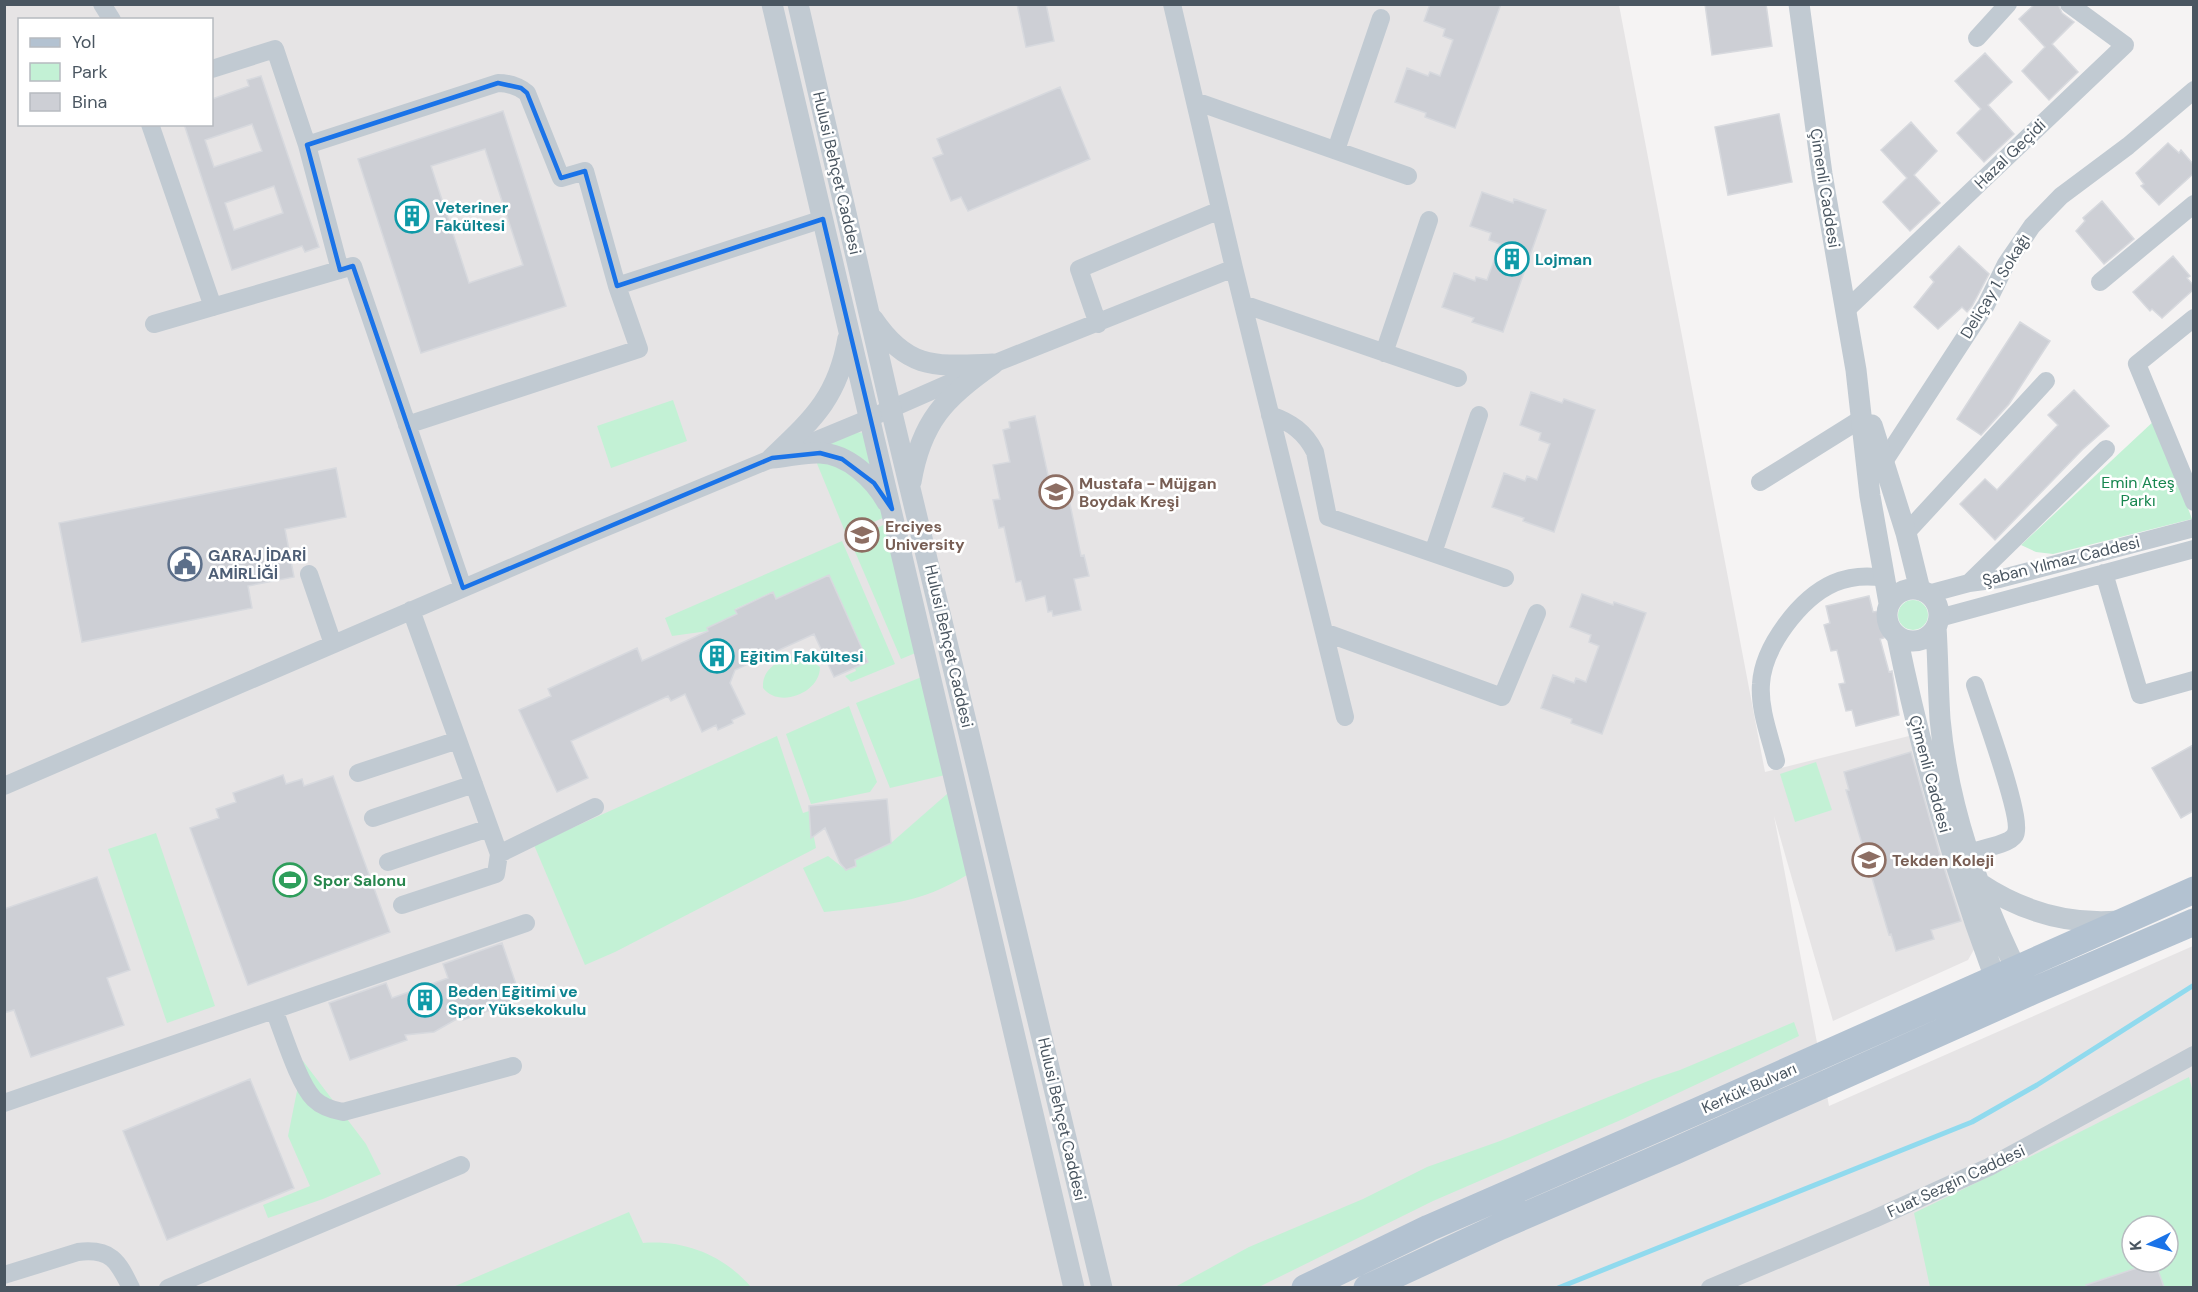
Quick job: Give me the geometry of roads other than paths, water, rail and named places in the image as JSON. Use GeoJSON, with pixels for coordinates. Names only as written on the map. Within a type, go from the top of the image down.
{"type":"FeatureCollection","features":[{"type":"Feature","properties":{"kind":"main road","name":"Kerkük Bulvarı"},"geometry":{"type":"LineString","coordinates":[[1305,1287],[1449,1218],[1695,1112],[2193,890]]}},
{"type":"Feature","properties":{"kind":"main road","name":"Kerkük Bulvarı"},"geometry":{"type":"LineString","coordinates":[[1367,1287],[2032,991],[2193,922]]}},
{"type":"Feature","properties":{"kind":"street"},"geometry":{"type":"LineString","coordinates":[[102,4],[111,18]]}},
{"type":"Feature","properties":{"kind":"street","name":"Hulusi Behçet Caddesi"},"geometry":{"type":"LineString","coordinates":[[772,4],[1074,1287]]}},
{"type":"Feature","properties":{"kind":"street","name":"Hulusi Behçet Caddesi"},"geometry":{"type":"LineString","coordinates":[[798,4],[891,409],[1102,1287]]}},
{"type":"Feature","properties":{"kind":"street"},"geometry":{"type":"LineString","coordinates":[[1172,4],[1234,268],[1345,717]]}},
{"type":"Feature","properties":{"kind":"street","name":"Çimenli Caddesi"},"geometry":{"type":"LineString","coordinates":[[1799,4],[1814,123],[1856,370],[1870,496],[1889,603]]}},
{"type":"Feature","properties":{"kind":"street"},"geometry":{"type":"LineString","coordinates":[[1977,38],[2008,4]]}},
{"type":"Feature","properties":{"kind":"street","name":"Hazal Geçidi"},"geometry":{"type":"LineString","coordinates":[[1845,311],[2125,45],[2070,4]]}},
{"type":"Feature","properties":{"kind":"street"},"geometry":{"type":"LineString","coordinates":[[1336,150],[1381,18]]}},
{"type":"Feature","properties":{"kind":"street"},"geometry":{"type":"LineString","coordinates":[[213,69],[275,49],[307,146],[340,270]]}},
{"type":"Feature","properties":{"kind":"street"},"geometry":{"type":"LineString","coordinates":[[307,146],[498,83],[506,83],[521,88],[527,93],[561,178],[585,171],[617,286],[639,349],[407,425]]}},
{"type":"Feature","properties":{"kind":"street","name":"Deliçay 1. Sokağı"},"geometry":{"type":"LineString","coordinates":[[1883,463],[1986,305],[2006,264],[2032,226],[2061,196],[2128,146],[2193,90]]}},
{"type":"Feature","properties":{"kind":"street"},"geometry":{"type":"LineString","coordinates":[[1195,101],[1408,176]]}},
{"type":"Feature","properties":{"kind":"street"},"geometry":{"type":"LineString","coordinates":[[151,126],[213,307]]}},
{"type":"Feature","properties":{"kind":"street"},"geometry":{"type":"LineString","coordinates":[[2100,282],[2193,204]]}},
{"type":"Feature","properties":{"kind":"street"},"geometry":{"type":"LineString","coordinates":[[1098,324],[1079,269],[1220,210]]}},
{"type":"Feature","properties":{"kind":"street"},"geometry":{"type":"LineString","coordinates":[[617,286],[823,219]]}},
{"type":"Feature","properties":{"kind":"street"},"geometry":{"type":"LineString","coordinates":[[1384,353],[1429,220]]}},
{"type":"Feature","properties":{"kind":"street"},"geometry":{"type":"LineString","coordinates":[[154,324],[353,266],[462,588]]}},
{"type":"Feature","properties":{"kind":"street"},"geometry":{"type":"LineString","coordinates":[[4,786],[462,588],[870,418],[993,364],[1234,268]]}},
{"type":"Feature","properties":{"kind":"street"},"geometry":{"type":"LineString","coordinates":[[1243,304],[1458,378]]}},
{"type":"Feature","properties":{"kind":"street"},"geometry":{"type":"LineString","coordinates":[[870,314],[896,345],[918,360],[940,366],[993,364]]}},
{"type":"Feature","properties":{"kind":"street"},"geometry":{"type":"LineString","coordinates":[[2193,318],[2137,364],[2193,502]]}},
{"type":"Feature","properties":{"kind":"street"},"geometry":{"type":"LineString","coordinates":[[772,458],[808,424],[823,406],[843,361],[849,331]]}},
{"type":"Feature","properties":{"kind":"street"},"geometry":{"type":"LineString","coordinates":[[910,489],[922,443],[937,413],[952,395],[993,364]]}},
{"type":"Feature","properties":{"kind":"street","name":"Çimenli Caddesi"},"geometry":{"type":"LineString","coordinates":[[1856,370],[1924,592]]}},
{"type":"Feature","properties":{"kind":"street"},"geometry":{"type":"LineString","coordinates":[[1906,533],[2046,381]]}},
{"type":"Feature","properties":{"kind":"street"},"geometry":{"type":"LineString","coordinates":[[1270,415],[1291,423],[1311,444],[1315,452],[1328,518],[1505,578]]}},
{"type":"Feature","properties":{"kind":"street"},"geometry":{"type":"LineString","coordinates":[[1433,554],[1479,415]]}},
{"type":"Feature","properties":{"kind":"street"},"geometry":{"type":"LineString","coordinates":[[1760,482],[1861,419]]}},
{"type":"Feature","properties":{"kind":"street"},"geometry":{"type":"LineString","coordinates":[[1969,583],[2106,449]]}},
{"type":"Feature","properties":{"kind":"street"},"geometry":{"type":"LineString","coordinates":[[772,458],[820,453],[842,459],[874,483],[892,509]]}},
{"type":"Feature","properties":{"kind":"street","name":"Şaban Yılmaz Caddesi"},"geometry":{"type":"LineString","coordinates":[[1924,592],[1999,579],[2193,528]]}},
{"type":"Feature","properties":{"kind":"street","name":"Şaban Yılmaz Caddesi"},"geometry":{"type":"LineString","coordinates":[[1937,623],[2193,549]]}},
{"type":"Feature","properties":{"kind":"street"},"geometry":{"type":"LineString","coordinates":[[2104,573],[2140,695],[2193,680]]}},
{"type":"Feature","properties":{"kind":"street"},"geometry":{"type":"LineString","coordinates":[[309,574],[333,644]]}},
{"type":"Feature","properties":{"kind":"street"},"geometry":{"type":"LineString","coordinates":[[1776,761],[1761,699],[1762,672],[1770,649],[1796,613],[1825,588],[1858,576],[1884,578]]}},
{"type":"Feature","properties":{"kind":"street"},"geometry":{"type":"LineString","coordinates":[[1911,588],[1924,592],[1935,600],[1937,623],[1931,634],[1914,642],[1897,636],[1887,621],[1889,603],[1894,596],[1911,588]]}},
{"type":"Feature","properties":{"kind":"street"},"geometry":{"type":"LineString","coordinates":[[402,905],[496,874],[499,854],[411,610]]}},
{"type":"Feature","properties":{"kind":"street"},"geometry":{"type":"LineString","coordinates":[[1324,632],[1502,697],[1537,613]]}},
{"type":"Feature","properties":{"kind":"street","name":"Çimenli Caddesi"},"geometry":{"type":"LineString","coordinates":[[1937,623],[1940,720],[1957,813],[1968,853],[1998,931],[2006,973]]}},
{"type":"Feature","properties":{"kind":"street","name":"Çimenli Caddesi"},"geometry":{"type":"LineString","coordinates":[[1897,636],[1914,718],[1959,878],[2006,973]]}},
{"type":"Feature","properties":{"kind":"street"},"geometry":{"type":"LineString","coordinates":[[1968,853],[2008,842],[2015,834],[2017,825],[2012,799],[1975,685]]}},
{"type":"Feature","properties":{"kind":"street"},"geometry":{"type":"LineString","coordinates":[[358,773],[458,740]]}},
{"type":"Feature","properties":{"kind":"street"},"geometry":{"type":"LineString","coordinates":[[373,818],[474,784]]}},
{"type":"Feature","properties":{"kind":"street"},"geometry":{"type":"LineString","coordinates":[[499,854],[595,807]]}},
{"type":"Feature","properties":{"kind":"street"},"geometry":{"type":"LineString","coordinates":[[388,862],[489,828]]}},
{"type":"Feature","properties":{"kind":"street"},"geometry":{"type":"LineString","coordinates":[[1979,883],[2009,901],[2043,914],[2083,922],[2125,921]]}},
{"type":"Feature","properties":{"kind":"street"},"geometry":{"type":"LineString","coordinates":[[4,1102],[526,923]]}},
{"type":"Feature","properties":{"kind":"street"},"geometry":{"type":"LineString","coordinates":[[274,1010],[308,1091],[321,1105],[335,1111],[343,1112],[513,1066]]}},
{"type":"Feature","properties":{"kind":"street","name":"Fuat Sezgin Caddesi"},"geometry":{"type":"LineString","coordinates":[[1710,1287],[1874,1219],[1980,1171],[2193,1055]]}},
{"type":"Feature","properties":{"kind":"street"},"geometry":{"type":"LineString","coordinates":[[168,1287],[461,1165]]}},
{"type":"Feature","properties":{"kind":"street"},"geometry":{"type":"LineString","coordinates":[[4,1275],[89,1251],[107,1254],[119,1263],[131,1287]]}},
{"type":"Feature","properties":{"kind":"waterway"},"geometry":{"type":"LineString","coordinates":[[1558,1288],[1972,1122],[2037,1085],[2194,985]]}},
{"type":"Feature","properties":{"kind":"place","name":"Veteriner Fakültesi"},"geometry":{"type":"Point","coordinates":[412,216]}},
{"type":"Feature","properties":{"kind":"place","name":"Lojman"},"geometry":{"type":"Point","coordinates":[1512,259]}},
{"type":"Feature","properties":{"kind":"place","name":"Mustafa - Müjgan Boydak Kreşi"},"geometry":{"type":"Point","coordinates":[1056,492]}},
{"type":"Feature","properties":{"kind":"place","name":"Erciyes University"},"geometry":{"type":"Point","coordinates":[862,535]}},
{"type":"Feature","properties":{"kind":"place","name":"GARAJ İDARİ AMİRLİĞİ"},"geometry":{"type":"Point","coordinates":[185,564]}},
{"type":"Feature","properties":{"kind":"place","name":"Eğitim Fakültesi"},"geometry":{"type":"Point","coordinates":[717,656]}},
{"type":"Feature","properties":{"kind":"place","name":"Tekden Koleji"},"geometry":{"type":"Point","coordinates":[1869,860]}},
{"type":"Feature","properties":{"kind":"place","name":"Spor Salonu"},"geometry":{"type":"Point","coordinates":[290,880]}},
{"type":"Feature","properties":{"kind":"place","name":"Beden Eğitimi ve Spor Yüksekokulu"},"geometry":{"type":"Point","coordinates":[425,1000]}},
{"type":"Feature","properties":{"kind":"park label","name":"Emin Ateş Parkı"},"geometry":{"type":"Point","coordinates":[2138,491]}}]}
